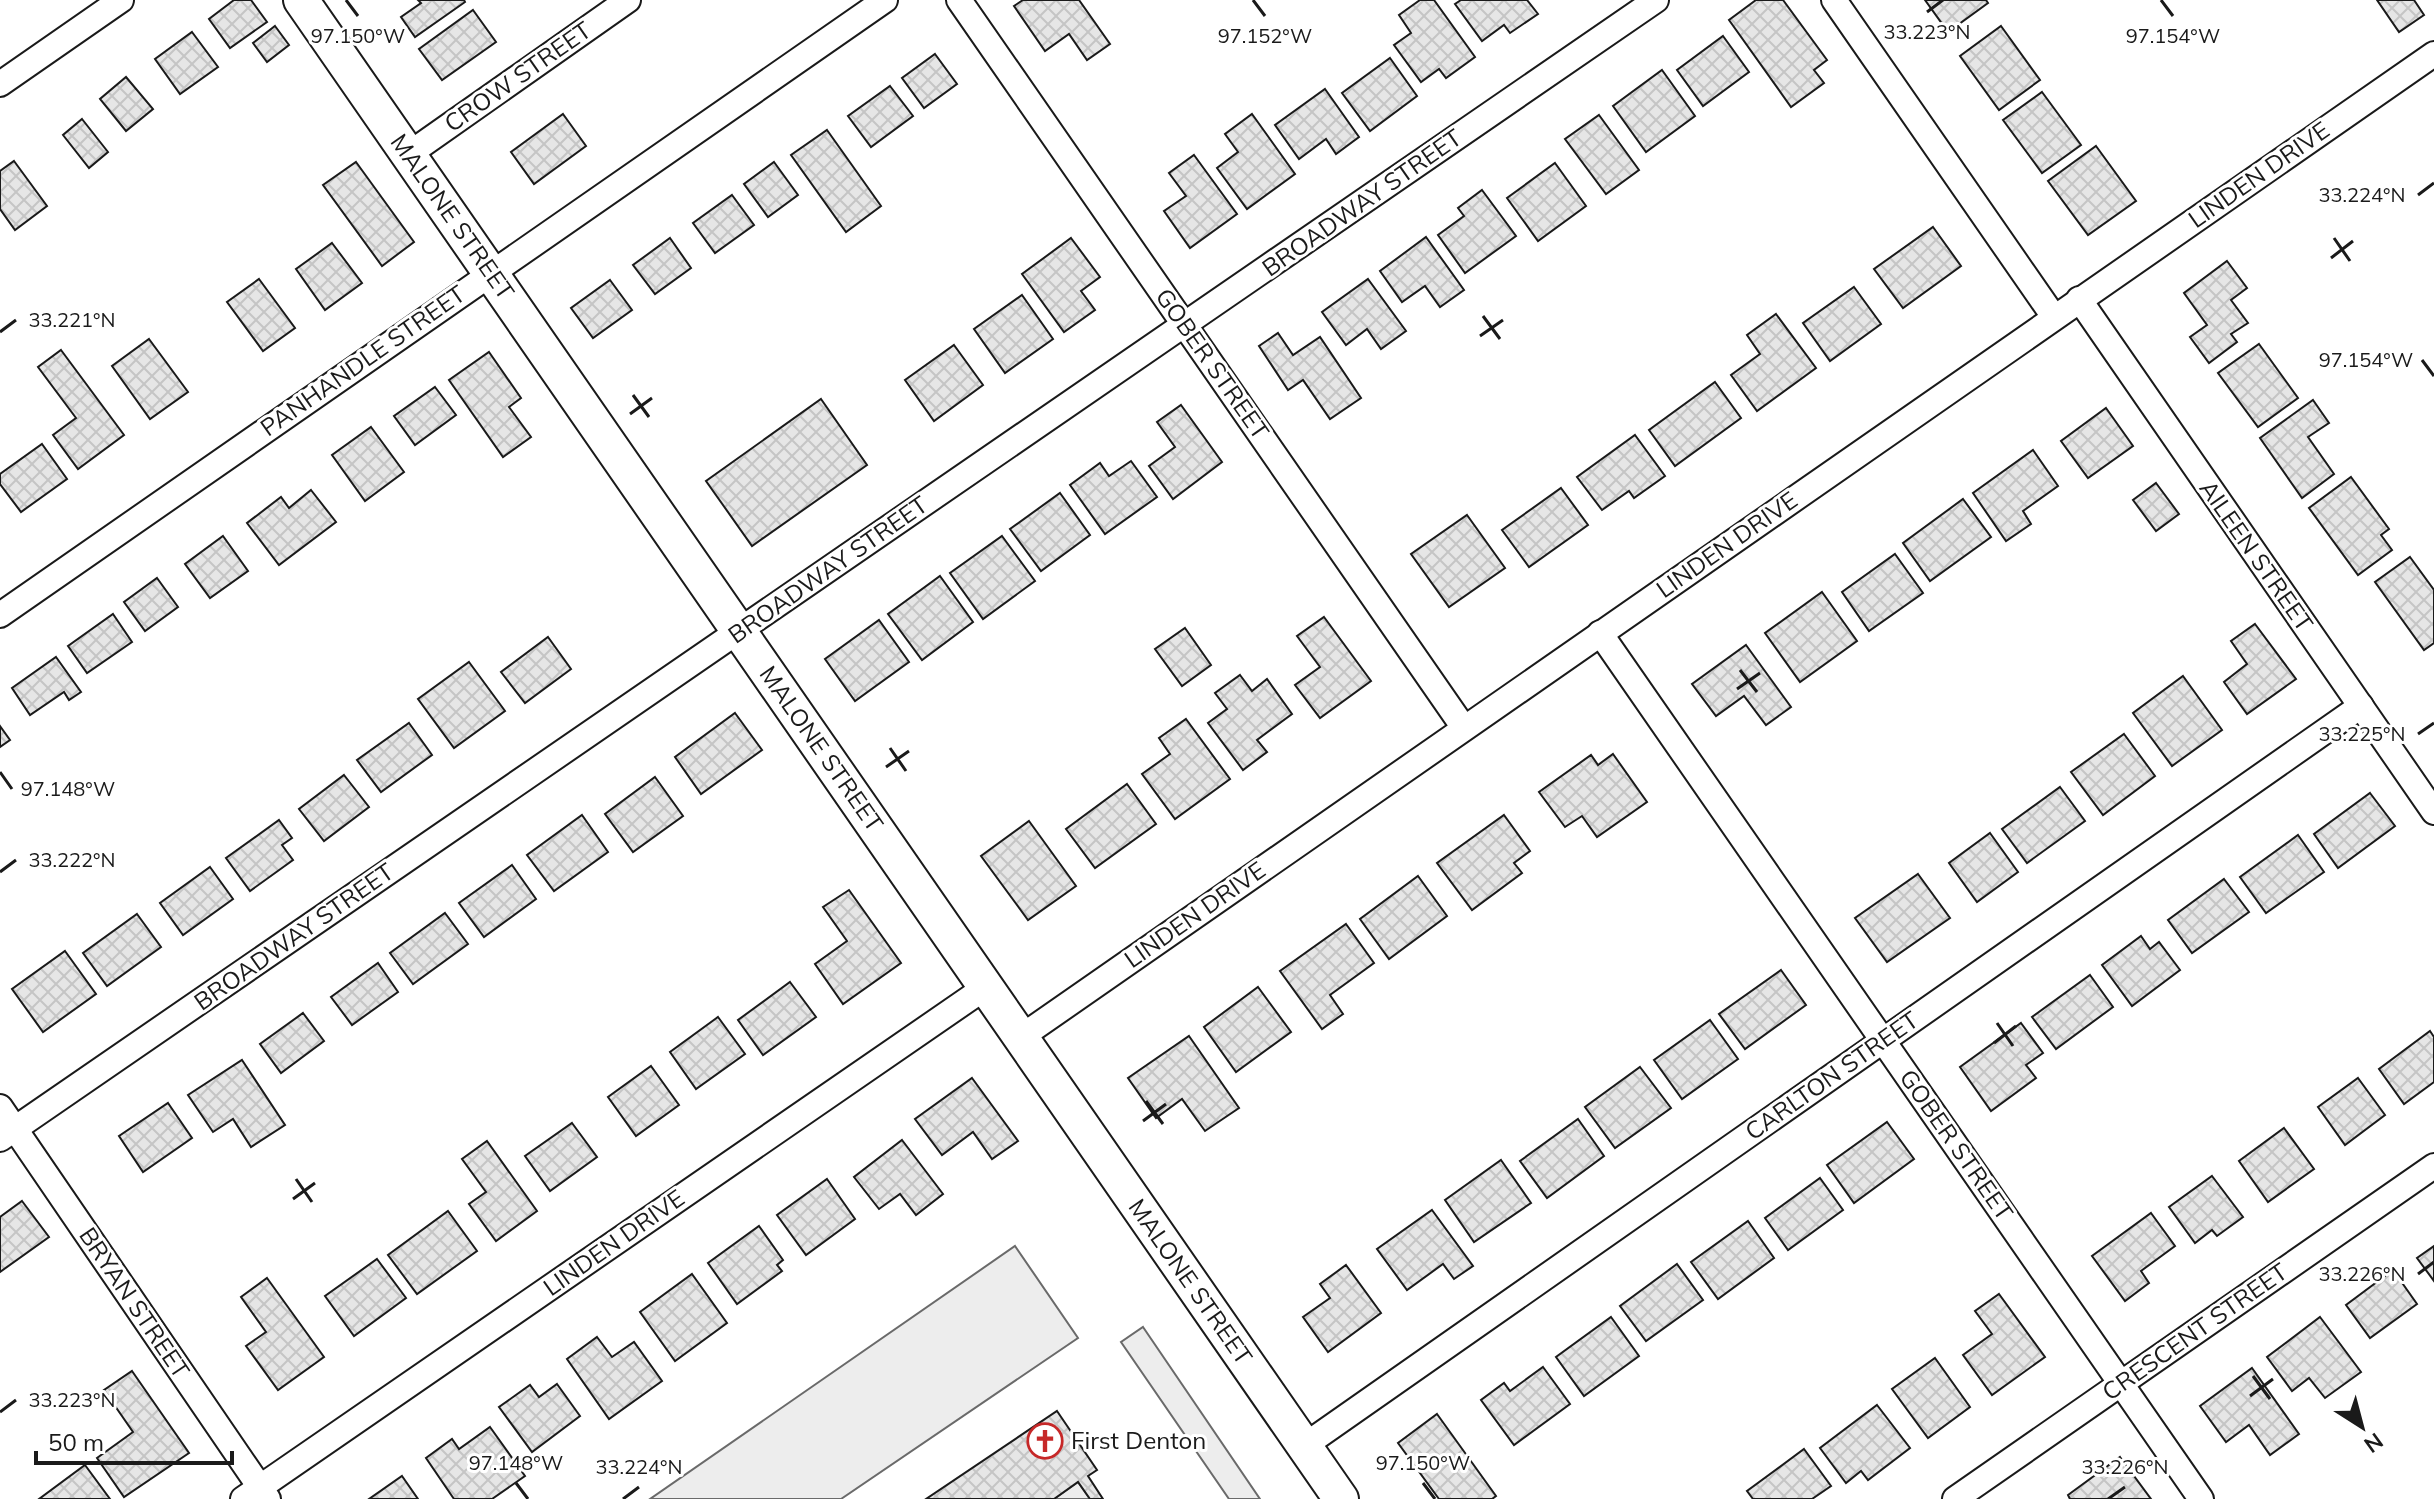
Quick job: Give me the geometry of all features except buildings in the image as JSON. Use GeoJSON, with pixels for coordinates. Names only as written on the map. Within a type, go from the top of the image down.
{"type":"FeatureCollection","features":[{"type":"Feature","properties":{"kind":"street"},"geometry":{"type":"LineString","coordinates":[[0,84],[121,0]]}},
{"type":"Feature","properties":{"kind":"street","name":"MALONE STREET"},"geometry":{"type":"LineString","coordinates":[[301,0],[1341,1499]]}},
{"type":"Feature","properties":{"kind":"street","name":"CROW STREET"},"geometry":{"type":"LineString","coordinates":[[409,154],[628,0]]}},
{"type":"Feature","properties":{"kind":"street","name":"PANHANDLE STREET"},"geometry":{"type":"LineString","coordinates":[[0,615],[885,0]]}},
{"type":"Feature","properties":{"kind":"street","name":"GOBER STREET"},"geometry":{"type":"LineString","coordinates":[[959,0],[1464,728]]}},
{"type":"Feature","properties":{"kind":"street","name":"BROADWAY STREET"},"geometry":{"type":"LineString","coordinates":[[8,1134],[1656,0]]}},
{"type":"Feature","properties":{"kind":"street"},"geometry":{"type":"LineString","coordinates":[[1834,0],[2054,317]]}},
{"type":"Feature","properties":{"kind":"street","name":"LINDEN DRIVE"},"geometry":{"type":"LineString","coordinates":[[1021,1037],[2434,54]]}},
{"type":"Feature","properties":{"kind":"street","name":"AILEEN STREET"},"geometry":{"type":"LineString","coordinates":[[2079,299],[2434,812]]}},
{"type":"Feature","properties":{"kind":"street","name":"GOBER STREET"},"geometry":{"type":"LineString","coordinates":[[1600,633],[2201,1499]]}},
{"type":"Feature","properties":{"kind":"street","name":"CARLTON STREET"},"geometry":{"type":"LineString","coordinates":[[1304,1446],[2361,706]]}},
{"type":"Feature","properties":{"kind":"street","name":"LINDEN DRIVE"},"geometry":{"type":"LineString","coordinates":[[257,1495],[986,987]]}},
{"type":"Feature","properties":{"kind":"street","name":"BRYAN STREET"},"geometry":{"type":"LineString","coordinates":[[0,1107],[8,1134],[257,1495]]}},
{"type":"Feature","properties":{"kind":"street","name":"CRESCENT STREET"},"geometry":{"type":"LineString","coordinates":[[1955,1499],[2434,1166]]}},
{"type":"Feature","properties":{"kind":"shaded area"},"geometry":{"type":"Polygon","coordinates":[[[1015,1246],[1078,1338],[841,1499],[650,1499],[1015,1246]]]}},
{"type":"Feature","properties":{"kind":"shaded area"},"geometry":{"type":"Polygon","coordinates":[[[1143,1327],[1260,1499],[1229,1499],[1121,1342],[1143,1327]]]}},
{"type":"Feature","properties":{"kind":"shaded area"},"geometry":{"type":"Polygon","coordinates":[[[1078,1482],[1090,1499],[1054,1499],[1078,1482]]]}},
{"type":"Feature","properties":{"kind":"place","name":"First Denton"},"geometry":{"type":"Point","coordinates":[1045,1441]}}]}
